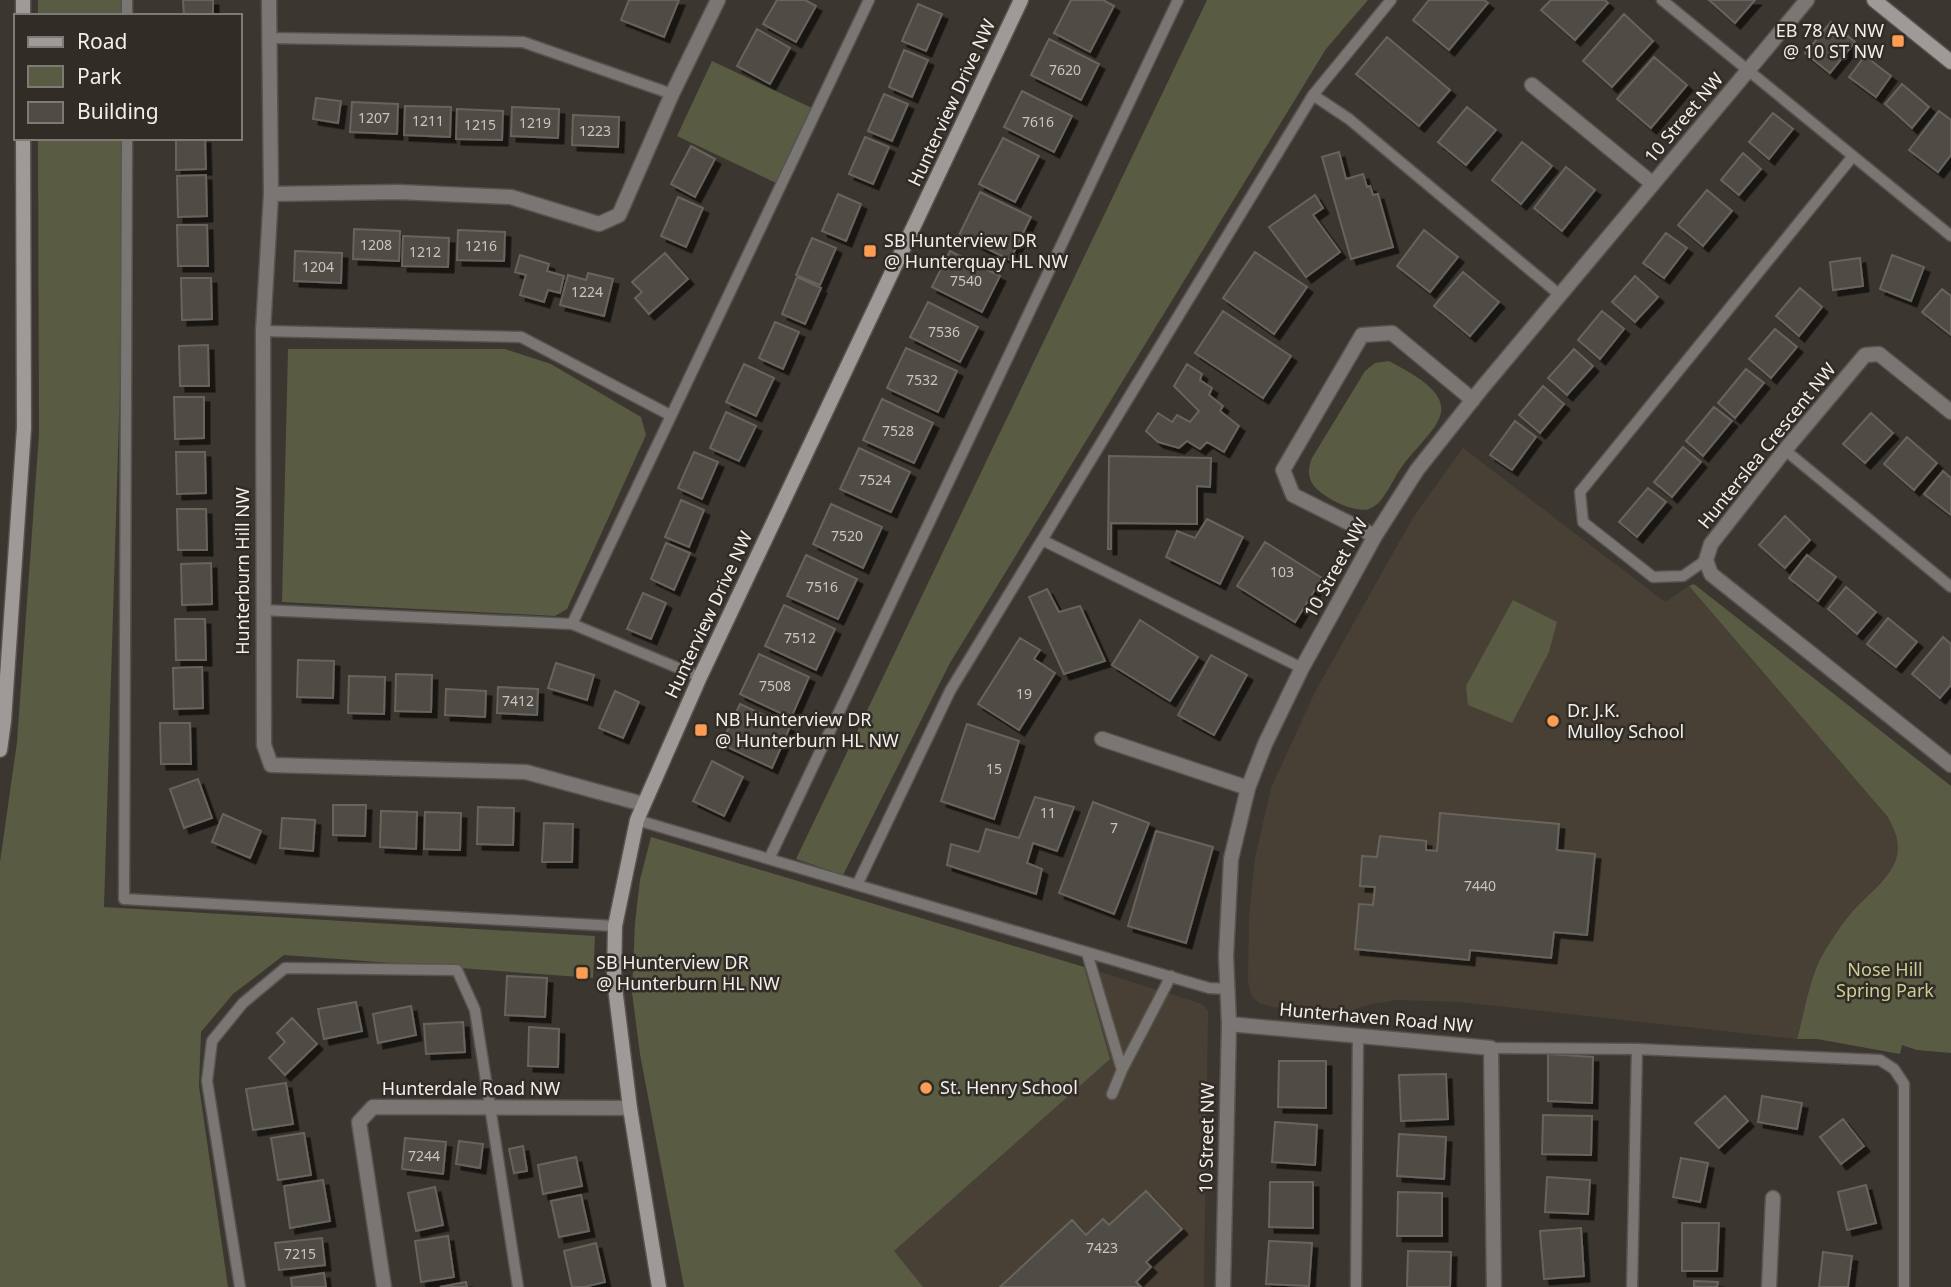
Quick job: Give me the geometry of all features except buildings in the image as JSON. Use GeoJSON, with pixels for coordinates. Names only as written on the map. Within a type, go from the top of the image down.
{"type":"FeatureCollection","features":[{"type":"Feature","properties":{"kind":"street","name":"Hunterburn Hill NW"},"geometry":{"type":"LineString","coordinates":[[269,0],[271,194],[263,331],[262,610],[264,745],[271,765],[526,772],[643,804]]}},
{"type":"Feature","properties":{"kind":"street"},"geometry":{"type":"LineString","coordinates":[[271,194],[398,191],[511,197],[599,224],[619,215],[672,94],[718,0]]}},
{"type":"Feature","properties":{"kind":"street","name":"Hunterview Drive NW"},"geometry":{"type":"LineString","coordinates":[[659,1287],[629,1108],[614,979],[615,926],[637,820],[700,677],[1021,0]]}},
{"type":"Feature","properties":{"kind":"street","name":"10 Street NW"},"geometry":{"type":"LineString","coordinates":[[1223,1287],[1229,1024],[1226,956],[1231,859],[1248,788],[1265,744],[1302,668],[1375,536],[1417,470],[1807,0]]}},
{"type":"Feature","properties":{"kind":"street"},"geometry":{"type":"LineString","coordinates":[[1874,0],[1951,62]]}},
{"type":"Feature","properties":{"kind":"street"},"geometry":{"type":"LineString","coordinates":[[1532,85],[1653,184]]}},
{"type":"Feature","properties":{"kind":"street"},"geometry":{"type":"LineString","coordinates":[[0,750],[24,428],[23,140]]}},
{"type":"Feature","properties":{"kind":"street"},"geometry":{"type":"LineString","coordinates":[[1375,536],[1293,495],[1283,470],[1362,335],[1392,333],[1473,400]]}},
{"type":"Feature","properties":{"kind":"street","name":"Hunterslea Crescent NW"},"geometry":{"type":"LineString","coordinates":[[1706,560],[1711,544],[1865,355],[1879,354],[1951,412]]}},
{"type":"Feature","properties":{"kind":"street"},"geometry":{"type":"LineString","coordinates":[[1706,560],[1711,574],[1951,765]]}},
{"type":"Feature","properties":{"kind":"street"},"geometry":{"type":"LineString","coordinates":[[1102,739],[1248,788]]}},
{"type":"Feature","properties":{"kind":"street","name":"Hunterhaven Road NW"},"geometry":{"type":"LineString","coordinates":[[1229,1024],[1491,1048],[1494,1287]]}},
{"type":"Feature","properties":{"kind":"street","name":"Hunterdale Road NW"},"geometry":{"type":"LineString","coordinates":[[384,1287],[359,1122],[373,1107],[629,1108]]}},
{"type":"Feature","properties":{"kind":"street"},"geometry":{"type":"LineString","coordinates":[[1769,1287],[1773,1198]]}},
{"type":"Feature","properties":{"kind":"lane"},"geometry":{"type":"LineString","coordinates":[[572,624],[869,0]]}},
{"type":"Feature","properties":{"kind":"lane"},"geometry":{"type":"LineString","coordinates":[[769,859],[1178,0]]}},
{"type":"Feature","properties":{"kind":"lane"},"geometry":{"type":"LineString","coordinates":[[857,885],[950,691],[1313,95],[1391,0]]}},
{"type":"Feature","properties":{"kind":"lane"},"geometry":{"type":"LineString","coordinates":[[1661,0],[1951,236]]}},
{"type":"Feature","properties":{"kind":"lane"},"geometry":{"type":"LineString","coordinates":[[269,38],[523,42],[672,94]]}},
{"type":"Feature","properties":{"kind":"lane"},"geometry":{"type":"LineString","coordinates":[[1313,95],[1349,119],[1560,295]]}},
{"type":"Feature","properties":{"kind":"lane"},"geometry":{"type":"LineString","coordinates":[[127,140],[124,899],[615,926]]}},
{"type":"Feature","properties":{"kind":"lane"},"geometry":{"type":"LineString","coordinates":[[1706,560],[1683,576],[1653,577],[1583,522],[1580,492],[1853,156]]}},
{"type":"Feature","properties":{"kind":"lane"},"geometry":{"type":"LineString","coordinates":[[263,331],[521,337],[670,415]]}},
{"type":"Feature","properties":{"kind":"lane"},"geometry":{"type":"LineString","coordinates":[[1785,450],[1951,587]]}},
{"type":"Feature","properties":{"kind":"lane"},"geometry":{"type":"LineString","coordinates":[[1042,540],[1302,668]]}},
{"type":"Feature","properties":{"kind":"lane"},"geometry":{"type":"LineString","coordinates":[[262,610],[572,624],[700,677]]}},
{"type":"Feature","properties":{"kind":"lane"},"geometry":{"type":"LineString","coordinates":[[637,820],[1209,988],[1227,989]]}},
{"type":"Feature","properties":{"kind":"lane"},"geometry":{"type":"LineString","coordinates":[[1087,953],[1122,1069]]}},
{"type":"Feature","properties":{"kind":"lane"},"geometry":{"type":"LineString","coordinates":[[240,1287],[207,1082],[212,1041],[243,1003],[285,968],[457,970],[475,1010],[518,1287]]}},
{"type":"Feature","properties":{"kind":"lane"},"geometry":{"type":"LineString","coordinates":[[1112,1094],[1122,1069],[1171,976]]}},
{"type":"Feature","properties":{"kind":"lane"},"geometry":{"type":"LineString","coordinates":[[1356,1287],[1358,1036]]}},
{"type":"Feature","properties":{"kind":"lane"},"geometry":{"type":"LineString","coordinates":[[1491,1048],[1637,1049],[1880,1060],[1894,1069],[1904,1084],[1904,1287]]}},
{"type":"Feature","properties":{"kind":"lane"},"geometry":{"type":"LineString","coordinates":[[1632,1287],[1637,1049]]}},
{"type":"Feature","properties":{"kind":"shaded area","name":"Dr. J.K. Mulloy School"},"geometry":{"type":"Polygon","coordinates":[[[1463,448],[1665,602],[1689,586],[1887,816],[1896,830],[1898,855],[1891,872],[1823,953],[1813,977],[1797,1039],[1460,1002],[1397,1000],[1371,1004],[1344,1013],[1272,1007],[1259,1003],[1251,995],[1248,981],[1249,917],[1255,858],[1271,788],[1315,692],[1393,553],[1414,516],[1463,448]]]}},
{"type":"Feature","properties":{"kind":"shaded area","name":"St. Henry School"},"geometry":{"type":"Polygon","coordinates":[[[651,837],[1202,1004],[1208,1011],[1204,1287],[684,1287],[640,1054],[632,992],[640,880],[651,837]]]}},
{"type":"Feature","properties":{"kind":"green space"},"geometry":{"type":"Polygon","coordinates":[[[38,0],[124,0],[124,14],[38,14],[38,0]]]}},
{"type":"Feature","properties":{"kind":"green space"},"geometry":{"type":"Polygon","coordinates":[[[1207,0],[1368,0],[1326,49],[950,663],[843,875],[796,859],[1207,0]]]}},
{"type":"Feature","properties":{"kind":"green space"},"geometry":{"type":"Polygon","coordinates":[[[712,61],[812,108],[776,183],[677,136],[712,61]]]}},
{"type":"Feature","properties":{"kind":"green space"},"geometry":{"type":"Polygon","coordinates":[[[38,140],[125,140],[125,223],[104,907],[595,936],[593,978],[284,955],[233,994],[201,1032],[199,1086],[228,1287],[0,1287],[0,862],[17,742],[39,434],[38,140]]]}},
{"type":"Feature","properties":{"kind":"green space"},"geometry":{"type":"Polygon","coordinates":[[[288,349],[505,349],[551,364],[641,417],[646,435],[567,609],[555,616],[282,602],[288,349]]]}},
{"type":"Feature","properties":{"kind":"green space"},"geometry":{"type":"Polygon","coordinates":[[[1389,361],[1427,384],[1440,401],[1441,411],[1435,426],[1405,462],[1379,502],[1369,509],[1355,509],[1338,503],[1316,488],[1309,476],[1310,464],[1365,371],[1375,363],[1389,361]]]}},
{"type":"Feature","properties":{"kind":"green space","name":"Nose Hill Spring Park"},"geometry":{"type":"Polygon","coordinates":[[[1694,584],[1951,786],[1951,1053],[1917,1050],[1902,1045],[1900,1054],[1817,1039],[1797,1039],[1819,962],[1845,921],[1890,872],[1896,861],[1898,848],[1895,833],[1887,816],[1689,586],[1694,584]]]}},
{"type":"Feature","properties":{"kind":"green space"},"geometry":{"type":"Polygon","coordinates":[[[1513,600],[1557,622],[1549,652],[1512,723],[1468,705],[1466,686],[1513,600]]]}},
{"type":"Feature","properties":{"kind":"green space","name":"St. Henry School"},"geometry":{"type":"Polygon","coordinates":[[[651,837],[1084,967],[1110,1059],[894,1251],[923,1287],[684,1287],[640,1054],[632,992],[640,880],[651,837]]]}},
{"type":"Feature","properties":{"kind":"place","name":"EB 78 AV NW @ 10 ST NW"},"geometry":{"type":"Point","coordinates":[1898,41]}},
{"type":"Feature","properties":{"kind":"place","name":"SB Hunterview DR @ Hunterquay HL NW"},"geometry":{"type":"Point","coordinates":[870,251]}},
{"type":"Feature","properties":{"kind":"place","name":"Dr. J.K. Mulloy School"},"geometry":{"type":"Point","coordinates":[1553,721]}},
{"type":"Feature","properties":{"kind":"place","name":"NB Hunterview DR @ Hunterburn HL NW"},"geometry":{"type":"Point","coordinates":[701,730]}},
{"type":"Feature","properties":{"kind":"place","name":"SB Hunterview DR @ Hunterburn HL NW"},"geometry":{"type":"Point","coordinates":[582,973]}},
{"type":"Feature","properties":{"kind":"place","name":"St. Henry School"},"geometry":{"type":"Point","coordinates":[926,1088]}}]}
